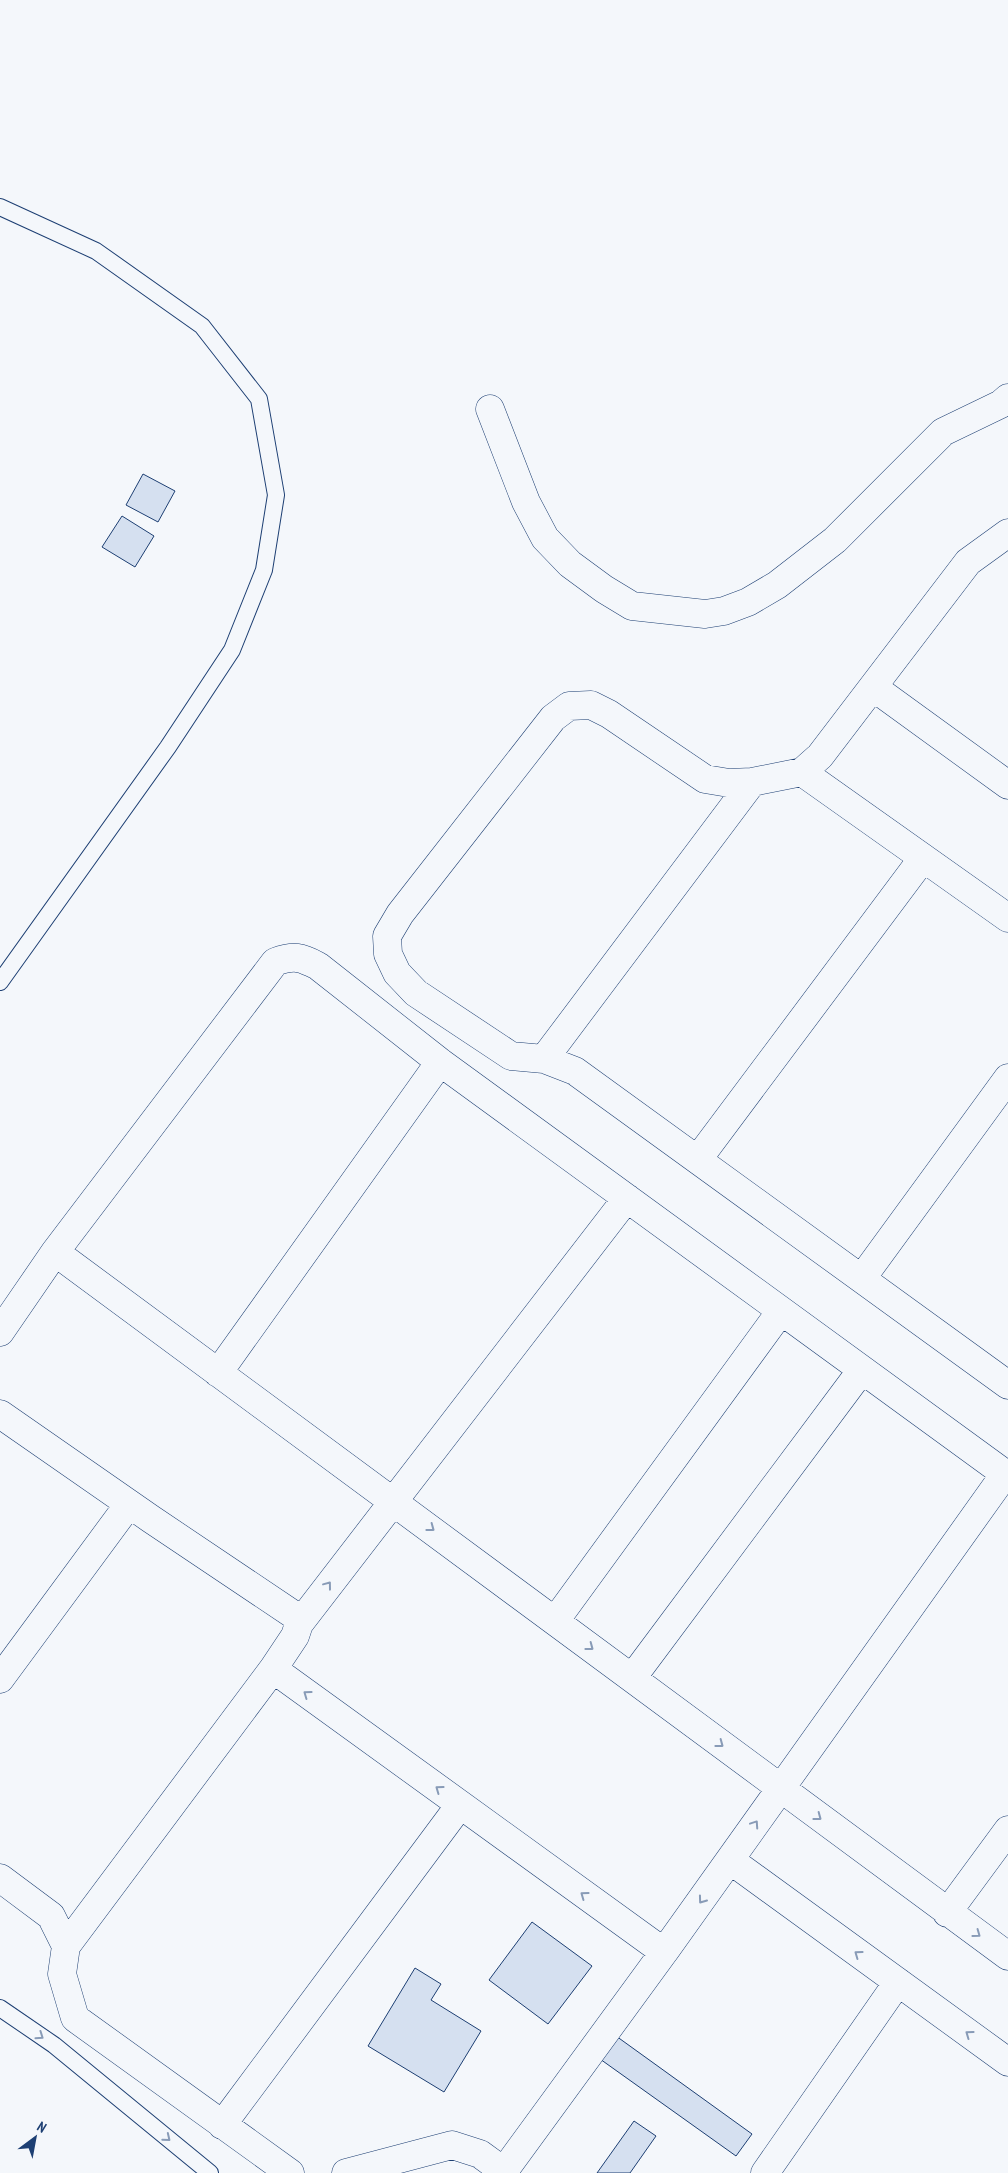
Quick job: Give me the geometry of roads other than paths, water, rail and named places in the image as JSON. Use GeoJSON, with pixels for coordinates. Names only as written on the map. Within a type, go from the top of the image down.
{"type":"FeatureCollection","features":[{"type":"Feature","properties":{"kind":"street"},"geometry":{"type":"LineString","coordinates":[[490,409],[526,502],[546,538],[570,564],[604,589],[632,606],[705,614],[724,611],[748,602],[777,585],[835,540],[943,432],[1001,404],[1008,398]]}},
{"type":"Feature","properties":{"kind":"street"},"geometry":{"type":"LineString","coordinates":[[1008,533],[968,562],[820,756],[802,772],[752,782],[729,783],[705,778],[609,714],[591,705],[569,706],[553,718],[400,914],[387,936],[388,954],[397,973],[416,993],[511,1056],[544,1059],[575,1071],[1008,1386]]}},
{"type":"Feature","properties":{"kind":"street"},"geometry":{"type":"LineString","coordinates":[[873,687],[1008,785]]}},
{"type":"Feature","properties":{"kind":"street"},"geometry":{"type":"LineString","coordinates":[[802,772],[1008,918]]}},
{"type":"Feature","properties":{"kind":"street"},"geometry":{"type":"LineString","coordinates":[[544,1059],[752,782]]}},
{"type":"Feature","properties":{"kind":"street"},"geometry":{"type":"LineString","coordinates":[[698,1159],[923,858]]}},
{"type":"Feature","properties":{"kind":"street"},"geometry":{"type":"LineString","coordinates":[[0,1332],[56,1252],[275,962],[291,956],[305,959],[318,966],[440,1062],[861,1371],[1007,1475],[780,1788],[506,2172],[480,2154],[452,2144],[346,2173]]}},
{"type":"Feature","properties":{"kind":"street"},"geometry":{"type":"LineString","coordinates":[[218,1373],[440,1062]]}},
{"type":"Feature","properties":{"kind":"street"},"geometry":{"type":"LineString","coordinates":[[862,1278],[1008,1078]]}},
{"type":"Feature","properties":{"kind":"street"},"geometry":{"type":"LineString","coordinates":[[290,2173],[222,2126],[75,2018],[62,1974],[66,1946],[273,1669],[295,1636],[299,1624],[392,1499],[627,1198]]}},
{"type":"Feature","properties":{"kind":"street"},"geometry":{"type":"LineString","coordinates":[[56,1252],[218,1373],[392,1499],[947,1913],[1008,1956]]}},
{"type":"Feature","properties":{"kind":"street"},"geometry":{"type":"LineString","coordinates":[[555,1621],[781,1311]]}},
{"type":"Feature","properties":{"kind":"street"},"geometry":{"type":"LineString","coordinates":[[632,1678],[861,1371]]}},
{"type":"Feature","properties":{"kind":"street"},"geometry":{"type":"LineString","coordinates":[[0,1414],[128,1504],[294,1615],[299,1624]]}},
{"type":"Feature","properties":{"kind":"street"},"geometry":{"type":"LineString","coordinates":[[0,1680],[128,1504]]}},
{"type":"Feature","properties":{"kind":"street"},"geometry":{"type":"LineString","coordinates":[[273,1669],[664,1952]]}},
{"type":"Feature","properties":{"kind":"street"},"geometry":{"type":"LineString","coordinates":[[222,2126],[460,1805]]}},
{"type":"Feature","properties":{"kind":"street"},"geometry":{"type":"LineString","coordinates":[[947,1913],[1008,1830]]}},
{"type":"Feature","properties":{"kind":"street"},"geometry":{"type":"LineString","coordinates":[[730,1860],[1008,2062]]}},
{"type":"Feature","properties":{"kind":"street"},"geometry":{"type":"LineString","coordinates":[[0,1878],[51,1916],[66,1946]]}},
{"type":"Feature","properties":{"kind":"street"},"geometry":{"type":"LineString","coordinates":[[765,2173],[898,1982]]}},
{"type":"Feature","properties":{"kind":"lane"},"geometry":{"type":"LineString","coordinates":[[0,207],[96,251],[202,326],[260,399],[276,495],[264,570],[232,650],[168,747],[0,982]]}},
{"type":"Feature","properties":{"kind":"lane"},"geometry":{"type":"LineString","coordinates":[[0,2008],[54,2046],[210,2173]]}}]}
